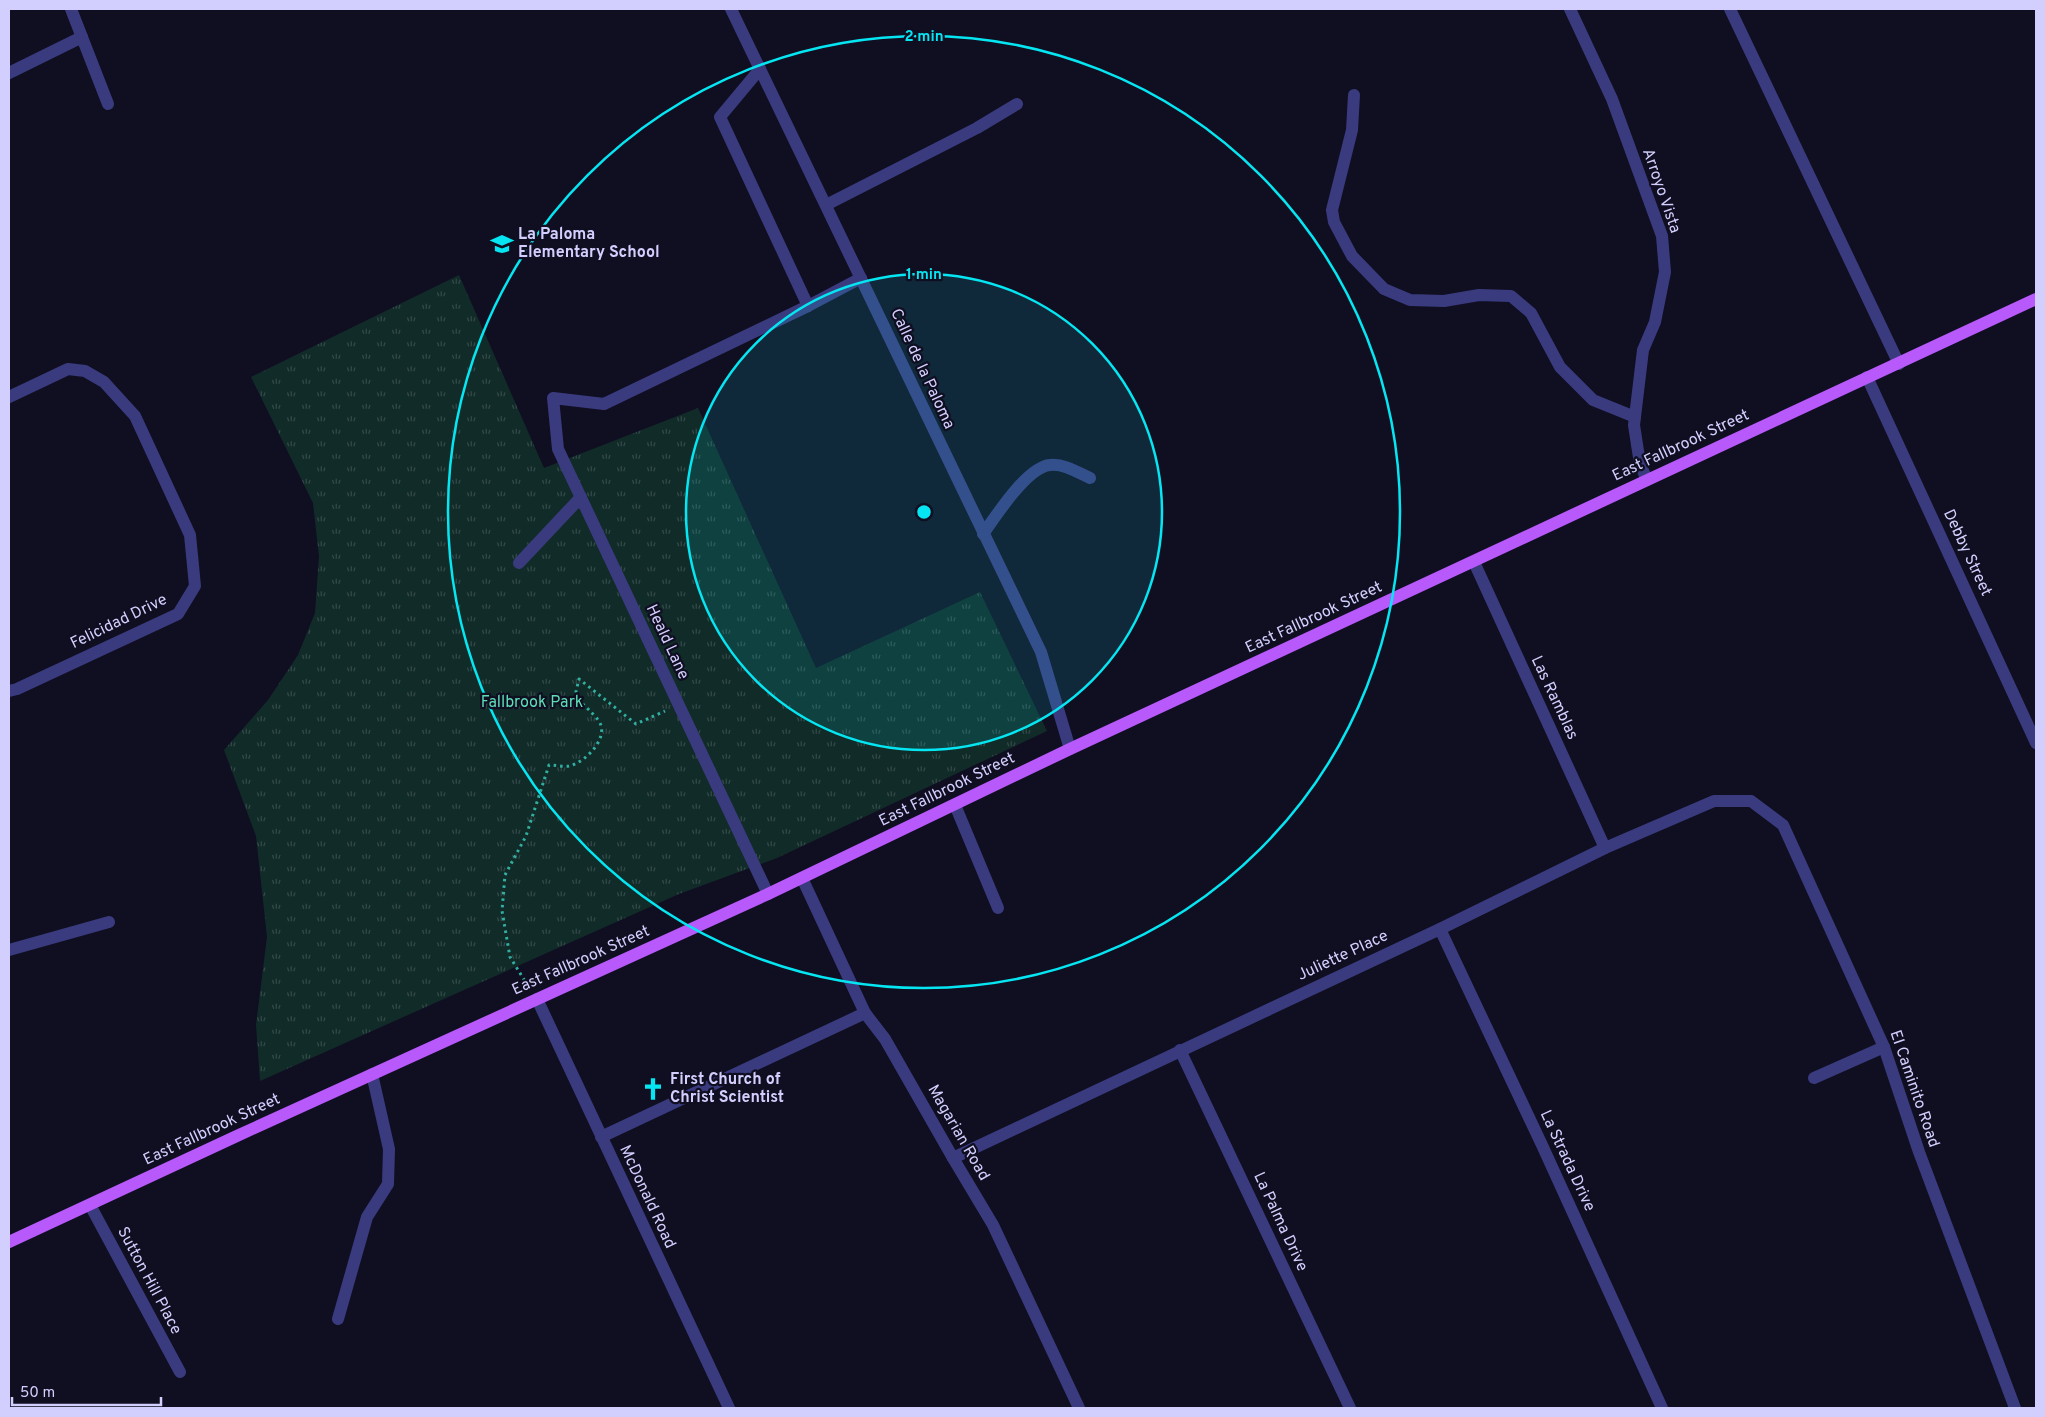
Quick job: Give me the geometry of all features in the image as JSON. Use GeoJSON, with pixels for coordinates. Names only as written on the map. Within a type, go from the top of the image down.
{"type":"FeatureCollection","features":[{"type":"Feature","properties":{"kind":"main road","name":"East Fallbrook Street"},"geometry":{"type":"LineString","coordinates":[[9,1242],[768,894],[1070,749],[2036,299]]}},
{"type":"Feature","properties":{"kind":"street"},"geometry":{"type":"LineString","coordinates":[[71,9],[108,104]]}},
{"type":"Feature","properties":{"kind":"street","name":"Calle de la Paloma"},"geometry":{"type":"LineString","coordinates":[[731,9],[1041,652],[1070,749]]}},
{"type":"Feature","properties":{"kind":"street","name":"Arroyo Vista"},"geometry":{"type":"LineString","coordinates":[[1570,9],[1612,99],[1662,236],[1664,272],[1655,322],[1643,350],[1634,425],[1640,464],[1648,480]]}},
{"type":"Feature","properties":{"kind":"street"},"geometry":{"type":"LineString","coordinates":[[1730,9],[1898,364]]}},
{"type":"Feature","properties":{"kind":"street"},"geometry":{"type":"LineString","coordinates":[[9,73],[82,37]]}},
{"type":"Feature","properties":{"kind":"street"},"geometry":{"type":"LineString","coordinates":[[760,69],[720,117],[808,306],[861,278]]}},
{"type":"Feature","properties":{"kind":"street"},"geometry":{"type":"LineString","coordinates":[[1354,95],[1352,130],[1332,210],[1334,222],[1352,256],[1384,290],[1410,300],[1444,301],[1479,295],[1511,296],[1531,313],[1560,367],[1593,400],[1635,417]]}},
{"type":"Feature","properties":{"kind":"street"},"geometry":{"type":"LineString","coordinates":[[826,205],[977,128],[1017,104]]}},
{"type":"Feature","properties":{"kind":"street","name":"Heald Lane"},"geometry":{"type":"LineString","coordinates":[[768,894],[558,449],[553,398],[604,404],[808,306]]}},
{"type":"Feature","properties":{"kind":"street","name":"Felicidad Drive"},"geometry":{"type":"LineString","coordinates":[[9,397],[68,370],[85,371],[104,382],[134,416],[190,535],[195,586],[178,614],[9,691]]}},
{"type":"Feature","properties":{"kind":"street","name":"Debby Street"},"geometry":{"type":"LineString","coordinates":[[1867,377],[2036,743]]}},
{"type":"Feature","properties":{"kind":"street"},"geometry":{"type":"LineString","coordinates":[[983,534],[1020,485],[1040,468],[1048,464],[1058,465],[1090,478]]}},
{"type":"Feature","properties":{"kind":"street"},"geometry":{"type":"LineString","coordinates":[[519,563],[581,497]]}},
{"type":"Feature","properties":{"kind":"street","name":"Las Ramblas"},"geometry":{"type":"LineString","coordinates":[[1474,562],[1605,848]]}},
{"type":"Feature","properties":{"kind":"street","name":"Juliette Place"},"geometry":{"type":"LineString","coordinates":[[953,1158],[1440,929],[1605,848],[1714,801],[1751,801]]}},
{"type":"Feature","properties":{"kind":"street","name":"El Caminito Road"},"geometry":{"type":"LineString","coordinates":[[1751,801],[1783,824],[1884,1047],[1919,1152],[2015,1408]]}},
{"type":"Feature","properties":{"kind":"street"},"geometry":{"type":"LineString","coordinates":[[955,805],[998,908]]}},
{"type":"Feature","properties":{"kind":"street","name":"Magarian Road"},"geometry":{"type":"LineString","coordinates":[[802,878],[865,1013],[885,1039],[993,1225],[1079,1408]]}},
{"type":"Feature","properties":{"kind":"street"},"geometry":{"type":"LineString","coordinates":[[9,950],[109,922]]}},
{"type":"Feature","properties":{"kind":"street","name":"La Strada Drive"},"geometry":{"type":"LineString","coordinates":[[1440,929],[1542,1145],[1662,1408]]}},
{"type":"Feature","properties":{"kind":"street","name":"McDonald Road"},"geometry":{"type":"LineString","coordinates":[[537,999],[729,1408]]}},
{"type":"Feature","properties":{"kind":"street"},"geometry":{"type":"LineString","coordinates":[[601,1137],[865,1013]]}},
{"type":"Feature","properties":{"kind":"street"},"geometry":{"type":"LineString","coordinates":[[1814,1078],[1884,1047]]}},
{"type":"Feature","properties":{"kind":"street","name":"La Palma Drive"},"geometry":{"type":"LineString","coordinates":[[1180,1050],[1350,1408]]}},
{"type":"Feature","properties":{"kind":"street"},"geometry":{"type":"LineString","coordinates":[[338,1319],[368,1217],[388,1184],[389,1149],[372,1074]]}},
{"type":"Feature","properties":{"kind":"street","name":"Sutton Hill Place"},"geometry":{"type":"LineString","coordinates":[[90,1205],[180,1372]]}},
{"type":"Feature","properties":{"kind":"path"},"geometry":{"type":"LineString","coordinates":[[537,999],[510,957],[502,911],[505,875],[526,836],[549,765],[569,766],[589,755],[597,744],[601,733],[600,723],[587,707],[574,700],[580,679],[636,724],[678,704]]}},
{"type":"Feature","properties":{"kind":"green space","name":"Fallbrook Park"},"geometry":{"type":"Polygon","coordinates":[[[459,275],[544,468],[698,408],[816,668],[980,592],[1047,731],[777,858],[679,894],[260,1081],[256,1025],[267,937],[256,836],[224,750],[268,700],[298,655],[315,613],[319,556],[313,503],[251,377],[459,275]]]}},
{"type":"Feature","properties":{"kind":"place","name":"La Paloma Elementary School"},"geometry":{"type":"Point","coordinates":[502,244]}},
{"type":"Feature","properties":{"kind":"place","name":"First Church of Christ Scientist"},"geometry":{"type":"Point","coordinates":[653,1089]}}]}
